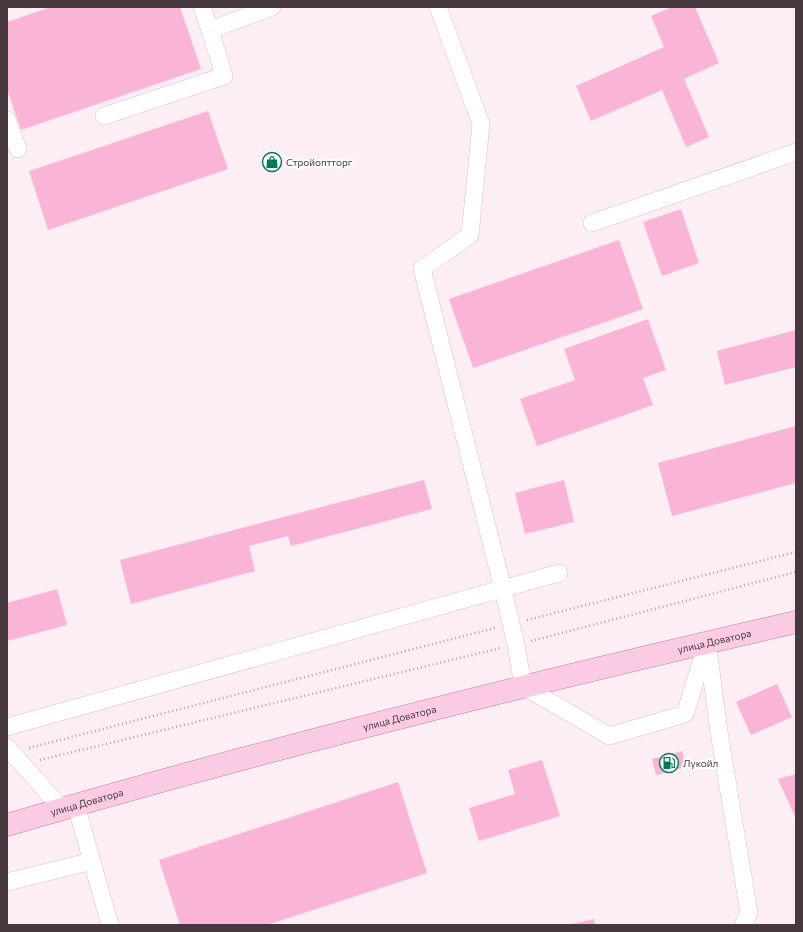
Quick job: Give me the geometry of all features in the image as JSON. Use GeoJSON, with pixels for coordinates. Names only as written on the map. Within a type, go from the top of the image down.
{"type":"FeatureCollection","features":[{"type":"Feature","properties":{"kind":"main road","name":"улица Доватора"},"geometry":{"type":"LineString","coordinates":[[7,825],[208,767],[523,686],[796,622]]}},
{"type":"Feature","properties":{"kind":"lane"},"geometry":{"type":"LineString","coordinates":[[104,116],[224,76],[202,7]]}},
{"type":"Feature","properties":{"kind":"lane"},"geometry":{"type":"LineString","coordinates":[[210,30],[272,7]]}},
{"type":"Feature","properties":{"kind":"lane"},"geometry":{"type":"LineString","coordinates":[[438,7],[481,124],[470,235],[422,269],[503,589],[516,645],[523,686],[609,736],[685,714],[707,643]]}},
{"type":"Feature","properties":{"kind":"lane"},"geometry":{"type":"LineString","coordinates":[[7,120],[18,149]]}},
{"type":"Feature","properties":{"kind":"lane"},"geometry":{"type":"LineString","coordinates":[[592,223],[796,152]]}},
{"type":"Feature","properties":{"kind":"lane"},"geometry":{"type":"LineString","coordinates":[[7,727],[559,573]]}},
{"type":"Feature","properties":{"kind":"lane"},"geometry":{"type":"LineString","coordinates":[[707,643],[719,732],[748,913],[742,925]]}},
{"type":"Feature","properties":{"kind":"lane"},"geometry":{"type":"LineString","coordinates":[[10,750],[69,807],[92,861],[110,925]]}},
{"type":"Feature","properties":{"kind":"lane"},"geometry":{"type":"LineString","coordinates":[[7,882],[92,861]]}},
{"type":"Feature","properties":{"kind":"path"},"geometry":{"type":"LineString","coordinates":[[10,750],[796,552]]}},
{"type":"Feature","properties":{"kind":"path"},"geometry":{"type":"LineString","coordinates":[[24,764],[516,645],[796,572]]}},
{"type":"Feature","properties":{"kind":"building"},"geometry":{"type":"Polygon","coordinates":[[[51,7],[180,7],[201,69],[21,130],[7,89],[7,22],[51,7]]]}},
{"type":"Feature","properties":{"kind":"building"},"geometry":{"type":"Polygon","coordinates":[[[672,7],[695,7],[719,63],[684,79],[709,137],[686,147],[662,90],[591,121],[576,86],[664,47],[651,16],[672,7]]]}},
{"type":"Feature","properties":{"kind":"building"},"geometry":{"type":"Polygon","coordinates":[[[208,111],[228,169],[48,230],[29,171],[208,111]]]}},
{"type":"Feature","properties":{"kind":"building"},"geometry":{"type":"Polygon","coordinates":[[[681,209],[699,263],[662,276],[643,222],[681,209]]]}},
{"type":"Feature","properties":{"kind":"building"},"geometry":{"type":"Polygon","coordinates":[[[619,240],[643,309],[473,368],[449,299],[619,240]]]}},
{"type":"Feature","properties":{"kind":"building"},"geometry":{"type":"Polygon","coordinates":[[[648,319],[666,370],[643,378],[653,405],[537,446],[520,399],[575,380],[564,349],[648,319]]]}},
{"type":"Feature","properties":{"kind":"building"},"geometry":{"type":"Polygon","coordinates":[[[796,330],[796,367],[725,385],[717,351],[796,330]]]}},
{"type":"Feature","properties":{"kind":"building"},"geometry":{"type":"Polygon","coordinates":[[[796,426],[796,483],[672,516],[658,463],[796,426]]]}},
{"type":"Feature","properties":{"kind":"building"},"geometry":{"type":"Polygon","coordinates":[[[424,480],[432,509],[291,546],[288,536],[249,546],[255,571],[131,604],[120,560],[424,480]]]}},
{"type":"Feature","properties":{"kind":"building"},"geometry":{"type":"Polygon","coordinates":[[[564,480],[574,522],[525,534],[515,493],[564,480]]]}},
{"type":"Feature","properties":{"kind":"building"},"geometry":{"type":"Polygon","coordinates":[[[57,589],[67,625],[7,641],[7,603],[57,589]]]}},
{"type":"Feature","properties":{"kind":"building"},"geometry":{"type":"Polygon","coordinates":[[[777,684],[792,717],[751,735],[736,702],[777,684]]]}},
{"type":"Feature","properties":{"kind":"building","name":"Лукойл"},"geometry":{"type":"Polygon","coordinates":[[[682,751],[686,767],[656,775],[652,759],[682,751]]]}},
{"type":"Feature","properties":{"kind":"building"},"geometry":{"type":"Polygon","coordinates":[[[542,760],[560,816],[479,841],[469,808],[515,794],[508,770],[542,760]]]}},
{"type":"Feature","properties":{"kind":"building"},"geometry":{"type":"Polygon","coordinates":[[[796,774],[796,819],[778,779],[796,774]]]}},
{"type":"Feature","properties":{"kind":"building"},"geometry":{"type":"Polygon","coordinates":[[[398,782],[427,873],[267,925],[180,925],[159,860],[398,782]]]}},
{"type":"Feature","properties":{"kind":"building"},"geometry":{"type":"Polygon","coordinates":[[[594,919],[595,925],[572,925],[572,924],[594,919]]]}},
{"type":"Feature","properties":{"kind":"place","name":"Стройоптторг"},"geometry":{"type":"Point","coordinates":[272,162]}},
{"type":"Feature","properties":{"kind":"place","name":"Лукойл"},"geometry":{"type":"Point","coordinates":[669,763]}}]}
